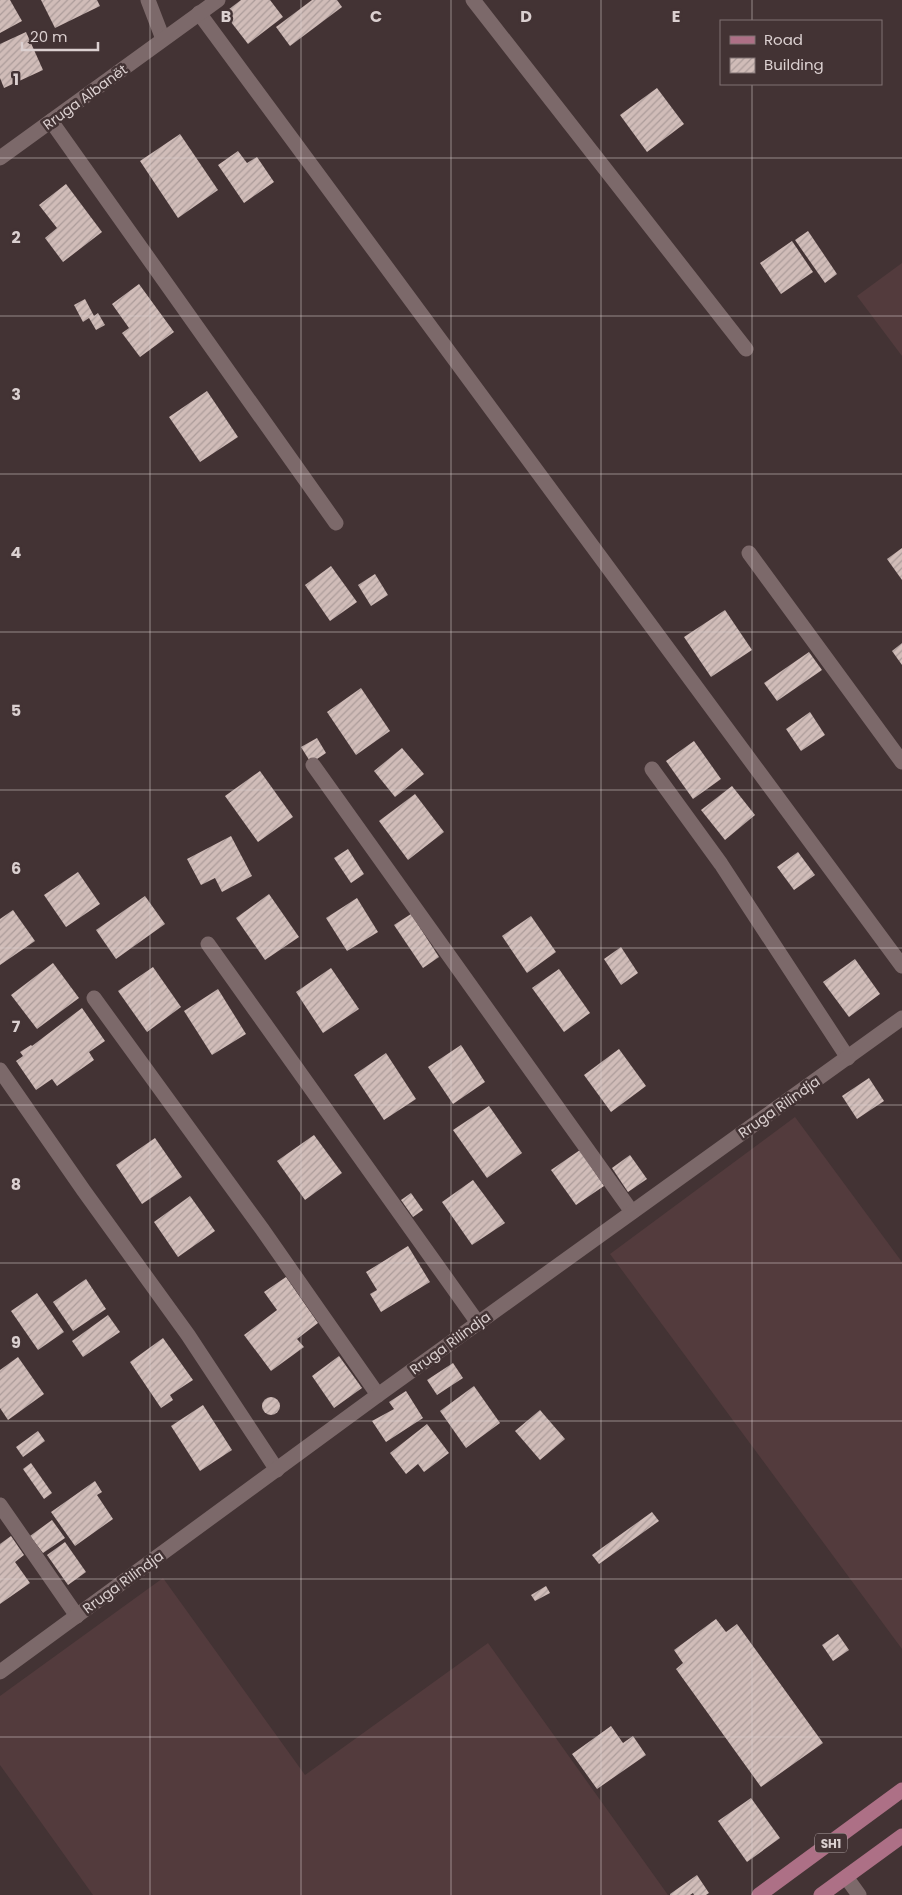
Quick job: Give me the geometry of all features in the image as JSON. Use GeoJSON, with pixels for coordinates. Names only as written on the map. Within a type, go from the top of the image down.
{"type":"FeatureCollection","features":[{"type":"Feature","properties":{"kind":"main road","name":"SH1"},"geometry":{"type":"LineString","coordinates":[[759,1895],[902,1790]]}},
{"type":"Feature","properties":{"kind":"main road","name":"SH1"},"geometry":{"type":"LineString","coordinates":[[821,1895],[902,1836]]}},
{"type":"Feature","properties":{"kind":"street"},"geometry":{"type":"LineString","coordinates":[[148,0],[164,39]]}},
{"type":"Feature","properties":{"kind":"street","name":"Rruga Albanët"},"geometry":{"type":"LineString","coordinates":[[0,158],[218,0]]}},
{"type":"Feature","properties":{"kind":"street"},"geometry":{"type":"LineString","coordinates":[[473,0],[746,348]]}},
{"type":"Feature","properties":{"kind":"street"},"geometry":{"type":"LineString","coordinates":[[199,14],[902,966]]}},
{"type":"Feature","properties":{"kind":"street"},"geometry":{"type":"LineString","coordinates":[[51,121],[336,523]]}},
{"type":"Feature","properties":{"kind":"street"},"geometry":{"type":"LineString","coordinates":[[749,553],[902,762]]}},
{"type":"Feature","properties":{"kind":"street"},"geometry":{"type":"LineString","coordinates":[[313,765],[632,1212]]}},
{"type":"Feature","properties":{"kind":"street"},"geometry":{"type":"LineString","coordinates":[[652,769],[721,864],[848,1058]]}},
{"type":"Feature","properties":{"kind":"street"},"geometry":{"type":"LineString","coordinates":[[208,944],[478,1323]]}},
{"type":"Feature","properties":{"kind":"street"},"geometry":{"type":"LineString","coordinates":[[94,998],[262,1229],[378,1395]]}},
{"type":"Feature","properties":{"kind":"street","name":"Rruga Rilindja"},"geometry":{"type":"LineString","coordinates":[[0,1672],[378,1395],[902,1018]]}},
{"type":"Feature","properties":{"kind":"street"},"geometry":{"type":"LineString","coordinates":[[0,1070],[84,1191],[188,1335],[277,1470]]}},
{"type":"Feature","properties":{"kind":"street"},"geometry":{"type":"LineString","coordinates":[[0,1505],[77,1616]]}},
{"type":"Feature","properties":{"kind":"street"},"geometry":{"type":"LineString","coordinates":[[846,1877],[859,1895]]}},
{"type":"Feature","properties":{"kind":"shaded area"},"geometry":{"type":"Polygon","coordinates":[[[902,263],[902,356],[857,296],[902,263]]]}},
{"type":"Feature","properties":{"kind":"shaded area"},"geometry":{"type":"Polygon","coordinates":[[[795,1117],[902,1262],[902,1649],[610,1254],[795,1117]]]}},
{"type":"Feature","properties":{"kind":"shaded area"},"geometry":{"type":"Polygon","coordinates":[[[163,1578],[305,1775],[488,1643],[668,1895],[93,1895],[0,1765],[0,1696],[163,1578]]]}},
{"type":"Feature","properties":{"kind":"building"},"geometry":{"type":"Polygon","coordinates":[[[0,0],[10,0],[22,21],[0,33],[0,0]]]}},
{"type":"Feature","properties":{"kind":"building"},"geometry":{"type":"Polygon","coordinates":[[[41,0],[97,0],[100,6],[55,28],[41,0]]]}},
{"type":"Feature","properties":{"kind":"building"},"geometry":{"type":"Polygon","coordinates":[[[241,0],[270,0],[283,17],[248,44],[224,13],[241,0]]]}},
{"type":"Feature","properties":{"kind":"building"},"geometry":{"type":"Polygon","coordinates":[[[312,0],[337,0],[342,7],[290,46],[276,27],[312,0]]]}},
{"type":"Feature","properties":{"kind":"building"},"geometry":{"type":"Polygon","coordinates":[[[26,32],[43,70],[4,88],[0,78],[0,44],[26,32]]]}},
{"type":"Feature","properties":{"kind":"building"},"geometry":{"type":"Polygon","coordinates":[[[657,88],[684,124],[647,152],[620,115],[657,88]]]}},
{"type":"Feature","properties":{"kind":"building"},"geometry":{"type":"Polygon","coordinates":[[[180,134],[218,190],[178,218],[140,161],[180,134]]]}},
{"type":"Feature","properties":{"kind":"building"},"geometry":{"type":"Polygon","coordinates":[[[238,151],[247,163],[257,157],[274,182],[244,203],[218,165],[238,151]]]}},
{"type":"Feature","properties":{"kind":"building"},"geometry":{"type":"Polygon","coordinates":[[[66,184],[102,232],[63,262],[45,238],[57,228],[39,205],[66,184]]]}},
{"type":"Feature","properties":{"kind":"building"},"geometry":{"type":"Polygon","coordinates":[[[808,231],[837,274],[825,283],[795,240],[808,231]]]}},
{"type":"Feature","properties":{"kind":"building"},"geometry":{"type":"Polygon","coordinates":[[[792,241],[813,272],[781,294],[760,263],[792,241]]]}},
{"type":"Feature","properties":{"kind":"building"},"geometry":{"type":"Polygon","coordinates":[[[139,284],[174,332],[140,357],[122,333],[129,328],[112,304],[139,284]]]}},
{"type":"Feature","properties":{"kind":"building"},"geometry":{"type":"Polygon","coordinates":[[[85,299],[94,316],[98,313],[105,325],[96,330],[89,318],[83,322],[74,305],[85,299]]]}},
{"type":"Feature","properties":{"kind":"building"},"geometry":{"type":"Polygon","coordinates":[[[207,391],[238,437],[200,462],[169,417],[207,391]]]}},
{"type":"Feature","properties":{"kind":"building"},"geometry":{"type":"Polygon","coordinates":[[[902,548],[902,580],[887,559],[902,548]]]}},
{"type":"Feature","properties":{"kind":"building"},"geometry":{"type":"Polygon","coordinates":[[[331,566],[357,602],[330,621],[305,585],[331,566]]]}},
{"type":"Feature","properties":{"kind":"building"},"geometry":{"type":"Polygon","coordinates":[[[375,574],[388,595],[371,606],[358,585],[375,574]]]}},
{"type":"Feature","properties":{"kind":"building"},"geometry":{"type":"Polygon","coordinates":[[[725,610],[752,650],[711,677],[684,637],[725,610]]]}},
{"type":"Feature","properties":{"kind":"building"},"geometry":{"type":"Polygon","coordinates":[[[902,643],[902,665],[892,651],[902,643]]]}},
{"type":"Feature","properties":{"kind":"building"},"geometry":{"type":"Polygon","coordinates":[[[809,652],[822,670],[777,701],[764,683],[809,652]]]}},
{"type":"Feature","properties":{"kind":"building"},"geometry":{"type":"Polygon","coordinates":[[[361,688],[390,731],[356,755],[327,712],[361,688]]]}},
{"type":"Feature","properties":{"kind":"building"},"geometry":{"type":"Polygon","coordinates":[[[810,712],[825,735],[801,751],[786,729],[810,712]]]}},
{"type":"Feature","properties":{"kind":"building"},"geometry":{"type":"Polygon","coordinates":[[[317,738],[326,753],[311,763],[301,747],[317,738]]]}},
{"type":"Feature","properties":{"kind":"building"},"geometry":{"type":"Polygon","coordinates":[[[694,741],[721,779],[693,799],[666,761],[694,741]]]}},
{"type":"Feature","properties":{"kind":"building"},"geometry":{"type":"Polygon","coordinates":[[[402,748],[424,774],[395,797],[374,771],[402,748]]]}},
{"type":"Feature","properties":{"kind":"building"},"geometry":{"type":"Polygon","coordinates":[[[260,771],[293,817],[258,842],[225,796],[260,771]]]}},
{"type":"Feature","properties":{"kind":"building"},"geometry":{"type":"Polygon","coordinates":[[[732,786],[755,815],[725,840],[701,810],[732,786]]]}},
{"type":"Feature","properties":{"kind":"building"},"geometry":{"type":"Polygon","coordinates":[[[415,794],[444,832],[408,860],[379,821],[415,794]]]}},
{"type":"Feature","properties":{"kind":"building"},"geometry":{"type":"Polygon","coordinates":[[[231,836],[252,876],[222,892],[215,878],[201,885],[187,859],[231,836]]]}},
{"type":"Feature","properties":{"kind":"building"},"geometry":{"type":"Polygon","coordinates":[[[348,849],[364,874],[351,883],[334,858],[348,849]]]}},
{"type":"Feature","properties":{"kind":"building"},"geometry":{"type":"Polygon","coordinates":[[[798,852],[815,875],[794,890],[777,867],[798,852]]]}},
{"type":"Feature","properties":{"kind":"building"},"geometry":{"type":"Polygon","coordinates":[[[78,872],[100,904],[66,927],[44,895],[78,872]]]}},
{"type":"Feature","properties":{"kind":"building"},"geometry":{"type":"Polygon","coordinates":[[[269,894],[299,937],[265,960],[236,918],[269,894]]]}},
{"type":"Feature","properties":{"kind":"building"},"geometry":{"type":"Polygon","coordinates":[[[145,896],[165,924],[116,959],[96,930],[145,896]]]}},
{"type":"Feature","properties":{"kind":"building"},"geometry":{"type":"Polygon","coordinates":[[[357,898],[378,932],[347,951],[326,918],[357,898]]]}},
{"type":"Feature","properties":{"kind":"building"},"geometry":{"type":"Polygon","coordinates":[[[13,910],[35,941],[0,965],[0,919],[13,910]]]}},
{"type":"Feature","properties":{"kind":"building"},"geometry":{"type":"Polygon","coordinates":[[[411,914],[439,957],[423,968],[394,925],[411,914]]]}},
{"type":"Feature","properties":{"kind":"building"},"geometry":{"type":"Polygon","coordinates":[[[531,916],[556,952],[527,973],[502,936],[531,916]]]}},
{"type":"Feature","properties":{"kind":"building"},"geometry":{"type":"Polygon","coordinates":[[[621,947],[638,973],[621,985],[604,959],[621,947]]]}},
{"type":"Feature","properties":{"kind":"building"},"geometry":{"type":"Polygon","coordinates":[[[855,959],[880,994],[849,1017],[823,982],[855,959]]]}},
{"type":"Feature","properties":{"kind":"building"},"geometry":{"type":"Polygon","coordinates":[[[53,963],[79,998],[37,1029],[11,995],[53,963]]]}},
{"type":"Feature","properties":{"kind":"building"},"geometry":{"type":"Polygon","coordinates":[[[153,967],[181,1007],[147,1032],[118,991],[153,967]]]}},
{"type":"Feature","properties":{"kind":"building"},"geometry":{"type":"Polygon","coordinates":[[[331,968],[359,1009],[323,1033],[296,992],[331,968]]]}},
{"type":"Feature","properties":{"kind":"building"},"geometry":{"type":"Polygon","coordinates":[[[559,969],[590,1013],[564,1032],[532,988],[559,969]]]}},
{"type":"Feature","properties":{"kind":"building"},"geometry":{"type":"Polygon","coordinates":[[[218,989],[246,1034],[212,1055],[184,1011],[218,989]]]}},
{"type":"Feature","properties":{"kind":"building"},"geometry":{"type":"Polygon","coordinates":[[[82,1008],[105,1041],[89,1052],[94,1060],[57,1086],[52,1079],[36,1090],[16,1061],[23,1056],[20,1052],[32,1046],[82,1008]]]}},
{"type":"Feature","properties":{"kind":"building"},"geometry":{"type":"Polygon","coordinates":[[[461,1045],[485,1082],[453,1104],[428,1067],[461,1045]]]}},
{"type":"Feature","properties":{"kind":"building"},"geometry":{"type":"Polygon","coordinates":[[[619,1049],[646,1086],[611,1112],[584,1075],[619,1049]]]}},
{"type":"Feature","properties":{"kind":"building"},"geometry":{"type":"Polygon","coordinates":[[[386,1053],[416,1099],[384,1120],[354,1075],[386,1053]]]}},
{"type":"Feature","properties":{"kind":"building"},"geometry":{"type":"Polygon","coordinates":[[[869,1078],[884,1101],[857,1119],[842,1096],[869,1078]]]}},
{"type":"Feature","properties":{"kind":"building"},"geometry":{"type":"Polygon","coordinates":[[[489,1106],[522,1153],[487,1178],[453,1130],[489,1106]]]}},
{"type":"Feature","properties":{"kind":"building"},"geometry":{"type":"Polygon","coordinates":[[[314,1135],[342,1173],[305,1200],[277,1161],[314,1135]]]}},
{"type":"Feature","properties":{"kind":"building"},"geometry":{"type":"Polygon","coordinates":[[[155,1138],[182,1177],[142,1204],[116,1165],[155,1138]]]}},
{"type":"Feature","properties":{"kind":"building"},"geometry":{"type":"Polygon","coordinates":[[[580,1150],[604,1186],[576,1205],[551,1170],[580,1150]]]}},
{"type":"Feature","properties":{"kind":"building"},"geometry":{"type":"Polygon","coordinates":[[[630,1155],[647,1179],[628,1192],[612,1168],[630,1155]]]}},
{"type":"Feature","properties":{"kind":"building"},"geometry":{"type":"Polygon","coordinates":[[[473,1180],[505,1223],[472,1245],[442,1202],[473,1180]]]}},
{"type":"Feature","properties":{"kind":"building"},"geometry":{"type":"Polygon","coordinates":[[[411,1193],[423,1210],[413,1217],[401,1200],[411,1193]]]}},
{"type":"Feature","properties":{"kind":"building"},"geometry":{"type":"Polygon","coordinates":[[[190,1196],[215,1231],[178,1257],[154,1222],[190,1196]]]}},
{"type":"Feature","properties":{"kind":"building"},"geometry":{"type":"Polygon","coordinates":[[[408,1246],[430,1282],[381,1312],[370,1294],[377,1290],[366,1272],[408,1246]]]}},
{"type":"Feature","properties":{"kind":"building"},"geometry":{"type":"Polygon","coordinates":[[[286,1277],[318,1323],[297,1339],[304,1347],[271,1371],[244,1335],[277,1310],[264,1292],[286,1277]]]}},
{"type":"Feature","properties":{"kind":"building"},"geometry":{"type":"Polygon","coordinates":[[[86,1279],[106,1309],[73,1331],[53,1302],[86,1279]]]}},
{"type":"Feature","properties":{"kind":"building"},"geometry":{"type":"Polygon","coordinates":[[[37,1293],[64,1332],[38,1350],[11,1311],[37,1293]]]}},
{"type":"Feature","properties":{"kind":"building"},"geometry":{"type":"Polygon","coordinates":[[[108,1315],[120,1332],[83,1357],[72,1341],[108,1315]]]}},
{"type":"Feature","properties":{"kind":"building"},"geometry":{"type":"Polygon","coordinates":[[[163,1338],[193,1380],[170,1395],[173,1400],[161,1408],[130,1362],[163,1338]]]}},
{"type":"Feature","properties":{"kind":"building"},"geometry":{"type":"Polygon","coordinates":[[[339,1356],[362,1388],[334,1408],[312,1376],[339,1356]]]}},
{"type":"Feature","properties":{"kind":"building"},"geometry":{"type":"Polygon","coordinates":[[[18,1357],[44,1394],[8,1420],[0,1408],[0,1370],[18,1357]]]}},
{"type":"Feature","properties":{"kind":"building"},"geometry":{"type":"Polygon","coordinates":[[[453,1363],[463,1378],[437,1395],[427,1380],[453,1363]]]}},
{"type":"Feature","properties":{"kind":"building"},"geometry":{"type":"Polygon","coordinates":[[[474,1386],[500,1423],[466,1448],[440,1411],[474,1386]]]}},
{"type":"Feature","properties":{"kind":"building"},"geometry":{"type":"Polygon","coordinates":[[[406,1391],[423,1418],[386,1442],[372,1421],[394,1409],[389,1402],[406,1391]]]}},
{"type":"Feature","properties":{"kind":"building"},"geometry":{"type":"Polygon","coordinates":[[[271,1397],[279,1402],[280,1406],[275,1414],[271,1415],[263,1410],[262,1406],[267,1398],[271,1397]]]}},
{"type":"Feature","properties":{"kind":"building"},"geometry":{"type":"Polygon","coordinates":[[[203,1405],[232,1450],[200,1471],[171,1426],[203,1405]]]}},
{"type":"Feature","properties":{"kind":"building"},"geometry":{"type":"Polygon","coordinates":[[[540,1410],[565,1439],[540,1460],[515,1431],[540,1410]]]}},
{"type":"Feature","properties":{"kind":"building"},"geometry":{"type":"Polygon","coordinates":[[[427,1424],[449,1453],[424,1472],[418,1464],[406,1474],[390,1453],[427,1424]]]}},
{"type":"Feature","properties":{"kind":"building"},"geometry":{"type":"Polygon","coordinates":[[[38,1431],[45,1441],[23,1457],[16,1447],[38,1431]]]}},
{"type":"Feature","properties":{"kind":"building"},"geometry":{"type":"Polygon","coordinates":[[[31,1463],[52,1493],[44,1499],[23,1469],[31,1463]]]}},
{"type":"Feature","properties":{"kind":"building"},"geometry":{"type":"Polygon","coordinates":[[[95,1481],[102,1492],[97,1495],[113,1519],[75,1546],[51,1512],[95,1481]]]}},
{"type":"Feature","properties":{"kind":"building"},"geometry":{"type":"Polygon","coordinates":[[[652,1512],[659,1521],[599,1564],[592,1555],[652,1512]]]}},
{"type":"Feature","properties":{"kind":"building"},"geometry":{"type":"Polygon","coordinates":[[[52,1520],[65,1538],[43,1553],[30,1536],[52,1520]]]}},
{"type":"Feature","properties":{"kind":"building"},"geometry":{"type":"Polygon","coordinates":[[[11,1536],[24,1555],[15,1562],[30,1583],[0,1604],[0,1544],[11,1536]]]}},
{"type":"Feature","properties":{"kind":"building"},"geometry":{"type":"Polygon","coordinates":[[[65,1542],[86,1572],[68,1585],[47,1555],[65,1542]]]}},
{"type":"Feature","properties":{"kind":"building"},"geometry":{"type":"Polygon","coordinates":[[[546,1586],[550,1593],[535,1601],[531,1595],[546,1586]]]}},
{"type":"Feature","properties":{"kind":"building"},"geometry":{"type":"Polygon","coordinates":[[[716,1619],[726,1632],[737,1624],[823,1743],[761,1787],[676,1669],[683,1663],[674,1650],[716,1619]]]}},
{"type":"Feature","properties":{"kind":"building"},"geometry":{"type":"Polygon","coordinates":[[[838,1634],[849,1650],[833,1661],[822,1645],[838,1634]]]}},
{"type":"Feature","properties":{"kind":"building"},"geometry":{"type":"Polygon","coordinates":[[[611,1726],[623,1743],[633,1736],[646,1755],[597,1789],[572,1754],[611,1726]]]}},
{"type":"Feature","properties":{"kind":"building"},"geometry":{"type":"Polygon","coordinates":[[[751,1798],[780,1838],[747,1862],[718,1821],[751,1798]]]}},
{"type":"Feature","properties":{"kind":"building"},"geometry":{"type":"Polygon","coordinates":[[[697,1875],[709,1893],[706,1895],[694,1895],[693,1893],[690,1895],[670,1895],[670,1894],[697,1875]]]}}]}
